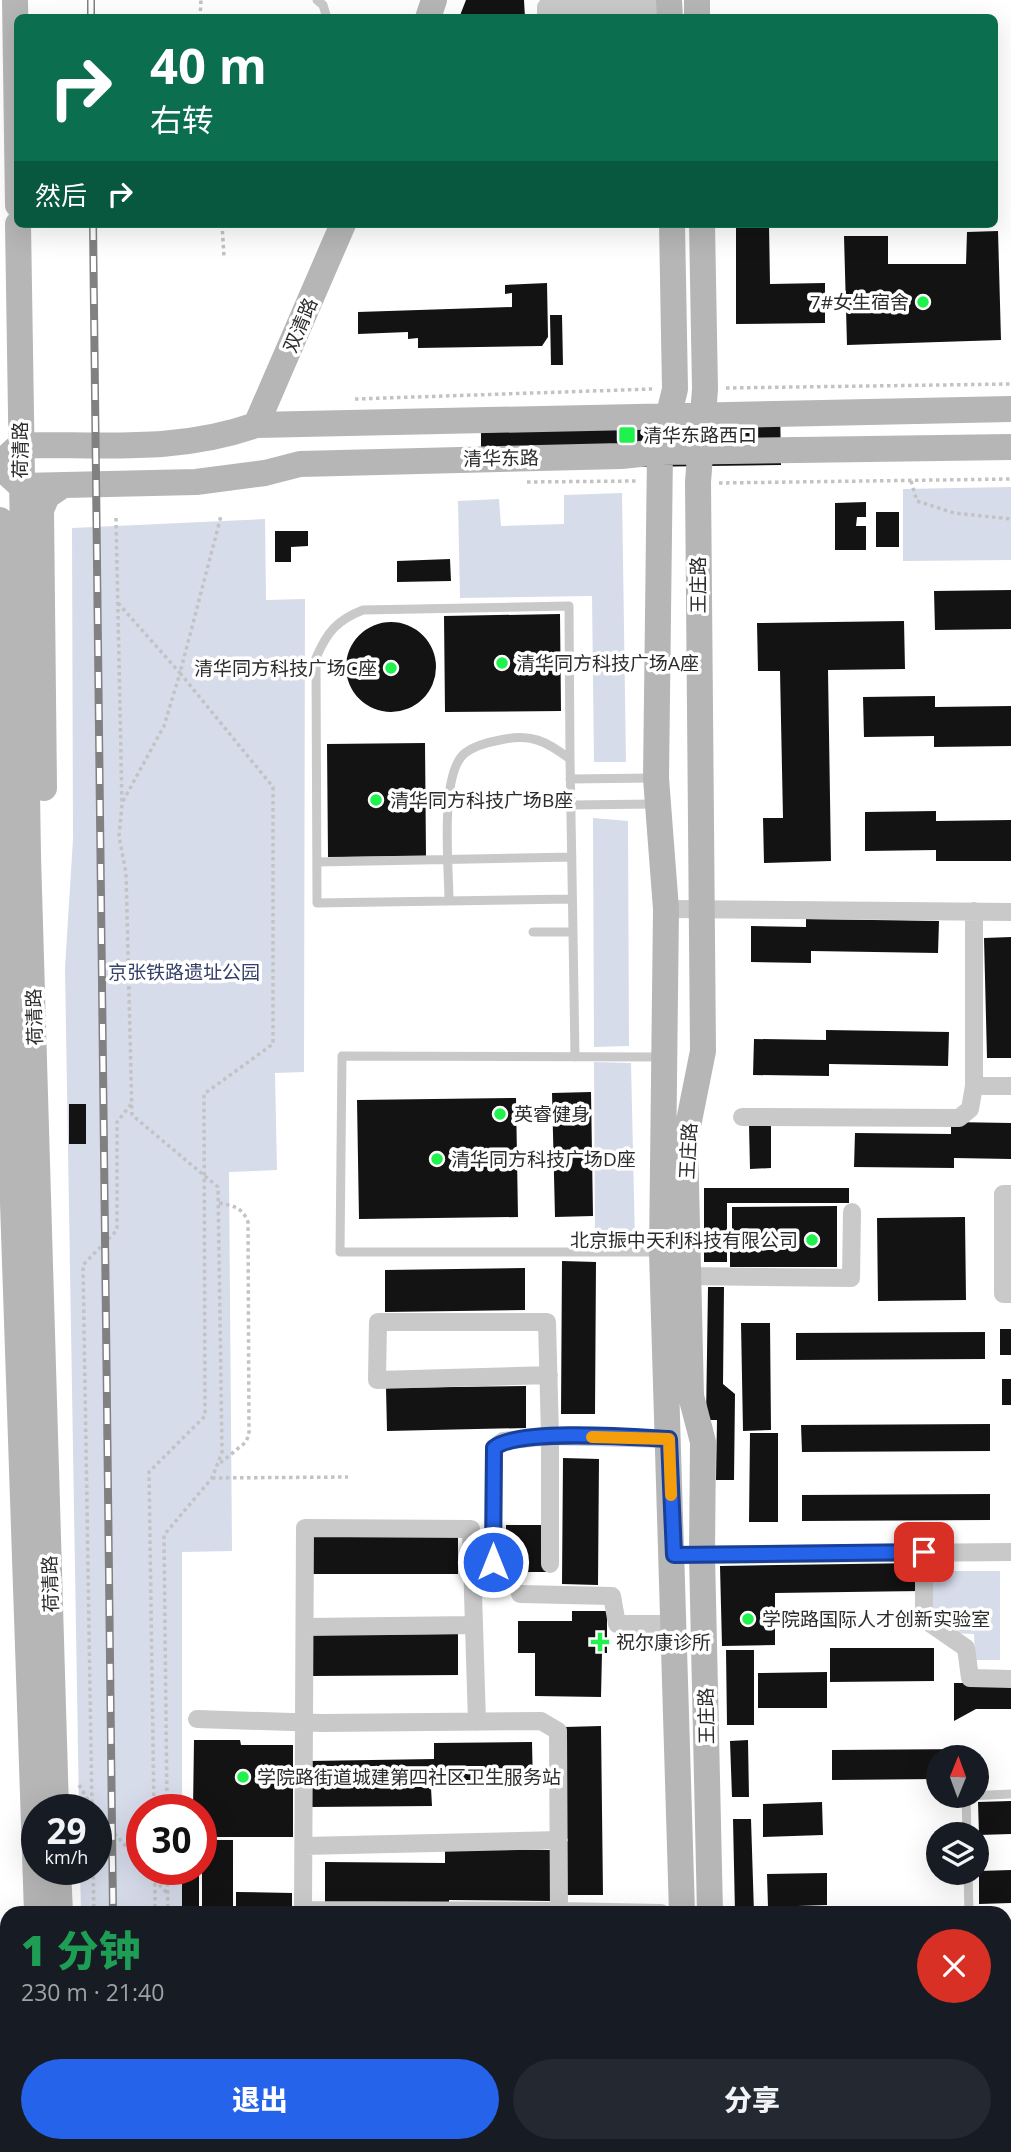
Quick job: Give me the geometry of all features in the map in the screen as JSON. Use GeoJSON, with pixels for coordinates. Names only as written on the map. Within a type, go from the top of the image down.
{"type":"FeatureCollection","features":[{"type":"Feature","properties":{"kind":"main road","name":"荷清路"},"geometry":{"type":"LineString","coordinates":[[18,228],[20,486],[57,1794]]}},
{"type":"Feature","properties":{"kind":"main road","name":"双清路"},"geometry":{"type":"LineString","coordinates":[[256,425],[341,228]]}},
{"type":"Feature","properties":{"kind":"main road"},"geometry":{"type":"LineString","coordinates":[[671,402],[672,228]]}},
{"type":"Feature","properties":{"kind":"main road"},"geometry":{"type":"LineString","coordinates":[[702,228],[704,401]]}},
{"type":"Feature","properties":{"kind":"main road","name":"王庄路"},"geometry":{"type":"LineString","coordinates":[[704,401],[698,452],[703,1051],[685,1141],[691,1396],[703,1442],[702,1555],[710,1906]]}},
{"type":"Feature","properties":{"kind":"main road","name":"清华东路"},"geometry":{"type":"LineString","coordinates":[[20,445],[175,445],[205,441],[256,425],[671,402],[1011,409]]}},
{"type":"Feature","properties":{"kind":"main road","name":"王庄路"},"geometry":{"type":"LineString","coordinates":[[671,402],[660,452],[657,791],[666,909],[662,1057],[662,1252],[674,1555],[682,1906]]}},
{"type":"Feature","properties":{"kind":"main road"},"geometry":{"type":"LineString","coordinates":[[20,445],[0,465],[20,486]]}},
{"type":"Feature","properties":{"kind":"main road","name":"清华东路"},"geometry":{"type":"LineString","coordinates":[[20,486],[206,481],[265,473],[300,464],[621,456],[660,452],[1011,447]]}},
{"type":"Feature","properties":{"kind":"main road"},"geometry":{"type":"LineString","coordinates":[[3,999],[32,967],[43,916],[46,713],[41,510],[47,496],[63,485]]}},
{"type":"Feature","properties":{"kind":"main road","name":"荷清路"},"geometry":{"type":"LineString","coordinates":[[0,520],[3,999],[37,1906]]}},
{"type":"Feature","properties":{"kind":"main road"},"geometry":{"type":"LineString","coordinates":[[59,1885],[60,1906]]}},
{"type":"Feature","properties":{"kind":"street"},"geometry":{"type":"LineString","coordinates":[[546,14],[546,7],[564,4],[669,8]]}},
{"type":"Feature","properties":{"kind":"street"},"geometry":{"type":"LineString","coordinates":[[666,909],[1011,912]]}},
{"type":"Feature","properties":{"kind":"street"},"geometry":{"type":"LineString","coordinates":[[741,1118],[959,1118],[970,1109],[974,1086],[974,911]]}},
{"type":"Feature","properties":{"kind":"street"},"geometry":{"type":"LineString","coordinates":[[974,1086],[1011,1086]]}},
{"type":"Feature","properties":{"kind":"street"},"geometry":{"type":"LineString","coordinates":[[1011,1194],[1003,1194],[1003,1294],[1011,1294]]}},
{"type":"Feature","properties":{"kind":"street"},"geometry":{"type":"LineString","coordinates":[[688,1276],[851,1278],[852,1212]]}},
{"type":"Feature","properties":{"kind":"street"},"geometry":{"type":"LineString","coordinates":[[549,1375],[377,1380],[378,1322],[547,1322],[549,1375],[550,1437],[550,1564]]}},
{"type":"Feature","properties":{"kind":"street"},"geometry":{"type":"LineString","coordinates":[[493,1562],[494,1448],[503,1441],[550,1437],[669,1439]]}},
{"type":"Feature","properties":{"kind":"street"},"geometry":{"type":"LineString","coordinates":[[303,1906],[305,1528],[471,1529],[477,1722]]}},
{"type":"Feature","properties":{"kind":"street"},"geometry":{"type":"LineString","coordinates":[[924,1552],[924,1619],[966,1648],[970,1678],[1011,1679]]}},
{"type":"Feature","properties":{"kind":"street"},"geometry":{"type":"LineString","coordinates":[[674,1555],[1011,1552]]}},
{"type":"Feature","properties":{"kind":"street"},"geometry":{"type":"LineString","coordinates":[[520,1594],[612,1595],[617,1624],[675,1624]]}},
{"type":"Feature","properties":{"kind":"street"},"geometry":{"type":"LineString","coordinates":[[306,1627],[474,1625]]}},
{"type":"Feature","properties":{"kind":"street"},"geometry":{"type":"LineString","coordinates":[[197,1719],[305,1722],[541,1721],[558,1731],[559,1906]]}},
{"type":"Feature","properties":{"kind":"street"},"geometry":{"type":"LineString","coordinates":[[304,1846],[559,1840]]}},
{"type":"Feature","properties":{"kind":"lane"},"geometry":{"type":"LineString","coordinates":[[572,899],[317,903],[316,657],[326,634],[342,618],[363,610],[569,606],[575,1057]]}},
{"type":"Feature","properties":{"kind":"lane"},"geometry":{"type":"LineString","coordinates":[[449,901],[450,778],[464,754],[486,743],[516,737],[547,741],[570,759]]}},
{"type":"Feature","properties":{"kind":"lane"},"geometry":{"type":"LineString","coordinates":[[570,779],[657,791]]}},
{"type":"Feature","properties":{"kind":"lane"},"geometry":{"type":"LineString","coordinates":[[571,805],[657,791]]}},
{"type":"Feature","properties":{"kind":"lane"},"geometry":{"type":"LineString","coordinates":[[317,862],[572,857]]}},
{"type":"Feature","properties":{"kind":"lane"},"geometry":{"type":"LineString","coordinates":[[533,932],[573,932]]}},
{"type":"Feature","properties":{"kind":"lane"},"geometry":{"type":"LineString","coordinates":[[662,1057],[342,1056],[340,1252],[662,1252]]}},
{"type":"Feature","properties":{"kind":"lane"},"geometry":{"type":"LineString","coordinates":[[967,1822],[966,1796],[1011,1794]]}},
{"type":"Feature","properties":{"kind":"lane"},"geometry":{"type":"LineString","coordinates":[[968,1885],[969,1906]]}},
{"type":"Feature","properties":{"kind":"path"},"geometry":{"type":"LineString","coordinates":[[222,228],[224,257]]}},
{"type":"Feature","properties":{"kind":"path"},"geometry":{"type":"LineString","coordinates":[[704,401],[1011,384]]}},
{"type":"Feature","properties":{"kind":"path"},"geometry":{"type":"LineString","coordinates":[[698,482],[1011,479]]}},
{"type":"Feature","properties":{"kind":"path"},"geometry":{"type":"LineString","coordinates":[[911,481],[917,501],[954,513],[1011,519]]}},
{"type":"Feature","properties":{"kind":"path"},"geometry":{"type":"LineString","coordinates":[[122,805],[164,726],[221,516]]}},
{"type":"Feature","properties":{"kind":"path"},"geometry":{"type":"LineString","coordinates":[[116,518],[122,805],[119,835],[126,873],[132,1115],[218,1187],[222,1452],[212,1478],[164,1535],[167,1794]]}},
{"type":"Feature","properties":{"kind":"path"},"geometry":{"type":"LineString","coordinates":[[117,601],[273,787],[273,1044],[204,1094],[205,1416],[149,1472],[154,1794]]}},
{"type":"Feature","properties":{"kind":"path"},"geometry":{"type":"LineString","coordinates":[[93,1794],[83,1265],[117,1230],[117,1122],[132,1103]]}},
{"type":"Feature","properties":{"kind":"path"},"geometry":{"type":"LineString","coordinates":[[217,1465],[246,1442],[249,1434],[248,1222],[244,1212],[235,1206],[218,1203]]}},
{"type":"Feature","properties":{"kind":"path"},"geometry":{"type":"LineString","coordinates":[[212,1478],[348,1478]]}},
{"type":"Feature","properties":{"kind":"path"},"geometry":{"type":"LineString","coordinates":[[74,1777],[84,1794]]}},
{"type":"Feature","properties":{"kind":"path"},"geometry":{"type":"LineString","coordinates":[[112,1832],[126,1848]]}},
{"type":"Feature","properties":{"kind":"path"},"geometry":{"type":"LineString","coordinates":[[93,1885],[94,1906]]}},
{"type":"Feature","properties":{"kind":"path"},"geometry":{"type":"LineString","coordinates":[[155,1885],[155,1906]]}},
{"type":"Feature","properties":{"kind":"path"},"geometry":{"type":"LineString","coordinates":[[160,1885],[167,1893]]}},
{"type":"Feature","properties":{"kind":"path"},"geometry":{"type":"LineString","coordinates":[[167,1885],[168,1906]]}},
{"type":"Feature","properties":{"kind":"green space"},"geometry":{"type":"Polygon","coordinates":[[[1011,487],[1011,560],[903,561],[903,489],[1011,487]]]}},
{"type":"Feature","properties":{"kind":"green space"},"geometry":{"type":"Polygon","coordinates":[[[622,493],[626,762],[594,762],[592,596],[460,598],[458,501],[499,499],[501,526],[564,524],[564,495],[622,493]]]}},
{"type":"Feature","properties":{"kind":"green space","name":"京张铁路遗址公园"},"geometry":{"type":"Polygon","coordinates":[[[265,519],[266,600],[305,599],[304,1072],[275,1073],[277,1170],[229,1172],[232,1551],[182,1552],[182,1794],[126,1794],[126,1885],[182,1885],[182,1906],[81,1906],[80,1885],[112,1885],[112,1794],[79,1794],[65,968],[73,839],[72,528],[265,519]]]}},
{"type":"Feature","properties":{"kind":"green space"},"geometry":{"type":"Polygon","coordinates":[[[593,818],[628,821],[629,1046],[594,1047],[593,818]]]}},
{"type":"Feature","properties":{"kind":"green space"},"geometry":{"type":"Polygon","coordinates":[[[594,1062],[631,1063],[635,1242],[595,1242],[594,1062]]]}},
{"type":"Feature","properties":{"kind":"green space"},"geometry":{"type":"Polygon","coordinates":[[[932,1571],[1000,1571],[1000,1660],[975,1660],[974,1634],[946,1633],[932,1620],[932,1571]]]}},
{"type":"Feature","properties":{"kind":"building"},"geometry":{"type":"Polygon","coordinates":[[[466,0],[524,0],[525,14],[461,14],[466,0]]]}},
{"type":"Feature","properties":{"kind":"building"},"geometry":{"type":"Polygon","coordinates":[[[736,228],[769,228],[770,284],[825,283],[825,323],[736,324],[736,228]]]}},
{"type":"Feature","properties":{"kind":"building","name":"7#女生宿舍"},"geometry":{"type":"Polygon","coordinates":[[[998,231],[1001,340],[847,345],[844,236],[888,236],[888,264],[966,264],[967,232],[998,231]]]}},
{"type":"Feature","properties":{"kind":"building"},"geometry":{"type":"Polygon","coordinates":[[[547,283],[548,337],[542,346],[418,348],[418,338],[408,339],[408,332],[358,334],[358,312],[512,307],[512,293],[505,294],[505,285],[547,283]]]}},
{"type":"Feature","properties":{"kind":"building"},"geometry":{"type":"Polygon","coordinates":[[[550,315],[562,315],[563,365],[551,365],[550,315]]]}},
{"type":"Feature","properties":{"kind":"building"},"geometry":{"type":"Polygon","coordinates":[[[780,404],[781,465],[481,469],[481,408],[780,404]]]}},
{"type":"Feature","properties":{"kind":"building"},"geometry":{"type":"Polygon","coordinates":[[[866,502],[866,517],[857,517],[856,526],[866,526],[866,550],[835,550],[835,503],[866,502]]]}},
{"type":"Feature","properties":{"kind":"building"},"geometry":{"type":"Polygon","coordinates":[[[876,512],[899,512],[899,547],[876,547],[876,512]]]}},
{"type":"Feature","properties":{"kind":"building"},"geometry":{"type":"Polygon","coordinates":[[[275,531],[308,531],[308,546],[291,547],[291,562],[275,562],[275,531]]]}},
{"type":"Feature","properties":{"kind":"building"},"geometry":{"type":"Polygon","coordinates":[[[450,559],[451,581],[397,582],[397,561],[450,559]]]}},
{"type":"Feature","properties":{"kind":"building"},"geometry":{"type":"Polygon","coordinates":[[[1011,590],[1011,629],[935,630],[934,591],[1011,590]]]}},
{"type":"Feature","properties":{"kind":"building","name":"清华同方科技广场A座"},"geometry":{"type":"Polygon","coordinates":[[[560,614],[561,711],[445,712],[444,616],[560,614]]]}},
{"type":"Feature","properties":{"kind":"building"},"geometry":{"type":"Polygon","coordinates":[[[904,621],[905,669],[828,670],[831,861],[764,863],[763,818],[783,818],[780,671],[758,671],[757,623],[904,621]]]}},
{"type":"Feature","properties":{"kind":"building","name":"清华同方科技广场C座"},"geometry":{"type":"Polygon","coordinates":[[[391,622],[408,626],[423,635],[432,650],[436,667],[432,684],[423,699],[408,708],[391,712],[374,708],[359,699],[350,684],[346,667],[350,650],[359,635],[374,626],[391,622]]]}},
{"type":"Feature","properties":{"kind":"building"},"geometry":{"type":"Polygon","coordinates":[[[935,696],[935,707],[1011,706],[1011,746],[934,747],[934,736],[864,737],[863,697],[935,696]]]}},
{"type":"Feature","properties":{"kind":"building","name":"清华同方科技广场B座"},"geometry":{"type":"Polygon","coordinates":[[[425,743],[426,856],[328,857],[327,744],[425,743]]]}},
{"type":"Feature","properties":{"kind":"building"},"geometry":{"type":"Polygon","coordinates":[[[936,811],[936,821],[1011,820],[1011,861],[936,861],[936,850],[865,851],[865,812],[936,811]]]}},
{"type":"Feature","properties":{"kind":"building"},"geometry":{"type":"Polygon","coordinates":[[[806,919],[939,921],[938,953],[811,951],[811,963],[751,962],[751,926],[806,927],[806,919]]]}},
{"type":"Feature","properties":{"kind":"building"},"geometry":{"type":"Polygon","coordinates":[[[1011,937],[1011,1058],[987,1058],[984,938],[1011,937]]]}},
{"type":"Feature","properties":{"kind":"building"},"geometry":{"type":"Polygon","coordinates":[[[826,1030],[949,1032],[948,1066],[829,1064],[829,1076],[753,1075],[754,1039],[826,1040],[826,1030]]]}},
{"type":"Feature","properties":{"kind":"building"},"geometry":{"type":"Polygon","coordinates":[[[591,1092],[593,1216],[555,1217],[552,1093],[591,1092]]]}},
{"type":"Feature","properties":{"kind":"building","name":"清华同方科技广场D座"},"geometry":{"type":"Polygon","coordinates":[[[516,1098],[518,1217],[359,1219],[357,1100],[516,1098]]]}},
{"type":"Feature","properties":{"kind":"building"},"geometry":{"type":"Polygon","coordinates":[[[69,1104],[86,1104],[86,1144],[69,1144],[69,1104]]]}},
{"type":"Feature","properties":{"kind":"building"},"geometry":{"type":"Polygon","coordinates":[[[951,1122],[1011,1123],[1011,1159],[954,1158],[954,1168],[854,1167],[855,1133],[951,1134],[951,1122]]]}},
{"type":"Feature","properties":{"kind":"building"},"geometry":{"type":"Polygon","coordinates":[[[771,1124],[771,1168],[750,1169],[749,1125],[771,1124]]]}},
{"type":"Feature","properties":{"kind":"building"},"geometry":{"type":"Polygon","coordinates":[[[704,1188],[849,1188],[849,1203],[727,1203],[727,1262],[704,1262],[704,1188]]]}},
{"type":"Feature","properties":{"kind":"building","name":"北京振中天利科技有限公司"},"geometry":{"type":"Polygon","coordinates":[[[837,1206],[837,1267],[730,1267],[730,1248],[786,1248],[786,1233],[732,1233],[732,1207],[837,1206]]]}},
{"type":"Feature","properties":{"kind":"building"},"geometry":{"type":"Polygon","coordinates":[[[965,1217],[966,1300],[878,1301],[877,1218],[965,1217]]]}},
{"type":"Feature","properties":{"kind":"building"},"geometry":{"type":"Polygon","coordinates":[[[562,1261],[596,1262],[595,1414],[561,1414],[562,1261]]]}},
{"type":"Feature","properties":{"kind":"building"},"geometry":{"type":"Polygon","coordinates":[[[525,1268],[525,1310],[385,1312],[385,1270],[525,1268]]]}},
{"type":"Feature","properties":{"kind":"building"},"geometry":{"type":"Polygon","coordinates":[[[708,1287],[724,1287],[723,1384],[735,1394],[734,1480],[716,1480],[717,1420],[706,1420],[708,1287]]]}},
{"type":"Feature","properties":{"kind":"building"},"geometry":{"type":"Polygon","coordinates":[[[741,1323],[770,1323],[771,1430],[743,1431],[741,1323]]]}},
{"type":"Feature","properties":{"kind":"building"},"geometry":{"type":"Polygon","coordinates":[[[1000,1329],[1011,1329],[1011,1355],[1000,1355],[1000,1329]]]}},
{"type":"Feature","properties":{"kind":"building"},"geometry":{"type":"Polygon","coordinates":[[[985,1332],[985,1359],[796,1360],[796,1333],[985,1332]]]}},
{"type":"Feature","properties":{"kind":"building"},"geometry":{"type":"Polygon","coordinates":[[[1002,1379],[1011,1379],[1011,1405],[1002,1405],[1002,1379]]]}},
{"type":"Feature","properties":{"kind":"building"},"geometry":{"type":"Polygon","coordinates":[[[526,1386],[526,1428],[387,1431],[386,1388],[526,1386]]]}},
{"type":"Feature","properties":{"kind":"building"},"geometry":{"type":"Polygon","coordinates":[[[990,1424],[990,1451],[802,1452],[801,1425],[990,1424]]]}},
{"type":"Feature","properties":{"kind":"building"},"geometry":{"type":"Polygon","coordinates":[[[750,1433],[778,1433],[778,1522],[749,1522],[750,1433]]]}},
{"type":"Feature","properties":{"kind":"building"},"geometry":{"type":"Polygon","coordinates":[[[563,1458],[599,1459],[598,1585],[562,1584],[563,1458]]]}},
{"type":"Feature","properties":{"kind":"building"},"geometry":{"type":"Polygon","coordinates":[[[990,1494],[990,1520],[802,1521],[802,1495],[990,1494]]]}},
{"type":"Feature","properties":{"kind":"building"},"geometry":{"type":"Polygon","coordinates":[[[506,1525],[547,1525],[547,1572],[506,1572],[506,1525]]]}},
{"type":"Feature","properties":{"kind":"building"},"geometry":{"type":"Polygon","coordinates":[[[307,1534],[458,1534],[458,1574],[307,1574],[307,1534]]]}},
{"type":"Feature","properties":{"kind":"building","name":"学院路国际人才创新实验室"},"geometry":{"type":"Polygon","coordinates":[[[920,1563],[920,1591],[775,1593],[775,1645],[722,1646],[720,1566],[920,1563]]]}},
{"type":"Feature","properties":{"kind":"building"},"geometry":{"type":"Polygon","coordinates":[[[572,1611],[607,1611],[607,1653],[602,1653],[601,1697],[535,1696],[535,1653],[518,1653],[518,1621],[572,1621],[572,1611]]]}},
{"type":"Feature","properties":{"kind":"building"},"geometry":{"type":"Polygon","coordinates":[[[458,1634],[458,1675],[313,1676],[313,1635],[458,1634]]]}},
{"type":"Feature","properties":{"kind":"building"},"geometry":{"type":"Polygon","coordinates":[[[830,1648],[934,1648],[934,1681],[830,1682],[830,1648]]]}},
{"type":"Feature","properties":{"kind":"building"},"geometry":{"type":"Polygon","coordinates":[[[726,1650],[754,1650],[754,1725],[727,1725],[726,1650]]]}},
{"type":"Feature","properties":{"kind":"building"},"geometry":{"type":"Polygon","coordinates":[[[827,1672],[827,1708],[758,1708],[758,1673],[827,1672]]]}},
{"type":"Feature","properties":{"kind":"building"},"geometry":{"type":"Polygon","coordinates":[[[954,1683],[1011,1683],[1011,1709],[976,1709],[954,1721],[954,1683]]]}},
{"type":"Feature","properties":{"kind":"building"},"geometry":{"type":"Polygon","coordinates":[[[601,1726],[603,1895],[566,1895],[565,1727],[601,1726]]]}},
{"type":"Feature","properties":{"kind":"building","name":"学院路街道城建第四社区卫生服务站"},"geometry":{"type":"Polygon","coordinates":[[[194,1740],[240,1740],[241,1745],[293,1745],[293,1837],[217,1837],[217,1794],[193,1794],[194,1740]]]}},
{"type":"Feature","properties":{"kind":"building"},"geometry":{"type":"Polygon","coordinates":[[[748,1740],[749,1797],[732,1797],[730,1741],[748,1740]]]}},
{"type":"Feature","properties":{"kind":"building"},"geometry":{"type":"Polygon","coordinates":[[[532,1742],[533,1787],[431,1788],[432,1806],[310,1807],[309,1761],[434,1759],[434,1743],[532,1742]]]}},
{"type":"Feature","properties":{"kind":"building"},"geometry":{"type":"Polygon","coordinates":[[[926,1749],[926,1779],[832,1780],[832,1750],[926,1749]]]}},
{"type":"Feature","properties":{"kind":"building"},"geometry":{"type":"Polygon","coordinates":[[[1011,1801],[1011,1834],[989,1835],[989,1822],[979,1822],[978,1808],[989,1808],[989,1802],[1011,1801]]]}},
{"type":"Feature","properties":{"kind":"building"},"geometry":{"type":"Polygon","coordinates":[[[822,1802],[823,1835],[763,1837],[763,1804],[822,1802]]]}},
{"type":"Feature","properties":{"kind":"building"},"geometry":{"type":"Polygon","coordinates":[[[733,1819],[751,1819],[754,1906],[735,1906],[733,1819]]]}},
{"type":"Feature","properties":{"kind":"building"},"geometry":{"type":"Polygon","coordinates":[[[217,1840],[233,1840],[233,1906],[202,1906],[202,1885],[217,1885],[217,1840]]]}},
{"type":"Feature","properties":{"kind":"building"},"geometry":{"type":"Polygon","coordinates":[[[445,1849],[550,1850],[550,1901],[449,1900],[449,1906],[325,1906],[325,1862],[445,1863],[445,1849]]]}},
{"type":"Feature","properties":{"kind":"building"},"geometry":{"type":"Polygon","coordinates":[[[1011,1870],[1011,1903],[979,1904],[979,1885],[989,1885],[989,1871],[1011,1870]]]}},
{"type":"Feature","properties":{"kind":"building"},"geometry":{"type":"Polygon","coordinates":[[[827,1873],[827,1905],[768,1906],[767,1874],[827,1873]]]}},
{"type":"Feature","properties":{"kind":"building"},"geometry":{"type":"Polygon","coordinates":[[[182,1885],[199,1885],[199,1906],[182,1906],[182,1885]]]}},
{"type":"Feature","properties":{"kind":"building"},"geometry":{"type":"Polygon","coordinates":[[[236,1892],[292,1893],[292,1906],[236,1906],[236,1892]]]}},
{"type":"Feature","properties":{"kind":"railway"},"geometry":{"type":"LineString","coordinates":[[91,0],[91,14]]}},
{"type":"Feature","properties":{"kind":"railway"},"geometry":{"type":"LineString","coordinates":[[93,228],[113,1906]]}},
{"type":"Feature","properties":{"kind":"slow traffic"},"geometry":{"type":"LineString","coordinates":[[592,1437],[669,1439],[671,1495]]}},
{"type":"Feature","properties":{"kind":"place","name":"7#女生宿舍"},"geometry":{"type":"Point","coordinates":[923,302]}},
{"type":"Feature","properties":{"kind":"place","name":"清华东路西口"},"geometry":{"type":"Point","coordinates":[627,435]}},
{"type":"Feature","properties":{"kind":"place","name":"清华同方科技广场A座"},"geometry":{"type":"Point","coordinates":[502,663]}},
{"type":"Feature","properties":{"kind":"place","name":"清华同方科技广场C座"},"geometry":{"type":"Point","coordinates":[391,668]}},
{"type":"Feature","properties":{"kind":"place","name":"清华同方科技广场B座"},"geometry":{"type":"Point","coordinates":[376,800]}},
{"type":"Feature","properties":{"kind":"place","name":"英睿健身"},"geometry":{"type":"Point","coordinates":[500,1114]}},
{"type":"Feature","properties":{"kind":"place","name":"清华同方科技广场D座"},"geometry":{"type":"Point","coordinates":[437,1159]}},
{"type":"Feature","properties":{"kind":"place","name":"北京振中天利科技有限公司"},"geometry":{"type":"Point","coordinates":[812,1240]}},
{"type":"Feature","properties":{"kind":"place","name":"学院路国际人才创新实验室"},"geometry":{"type":"Point","coordinates":[748,1619]}},
{"type":"Feature","properties":{"kind":"place","name":"祝尔康诊所"},"geometry":{"type":"Point","coordinates":[600,1642]}},
{"type":"Feature","properties":{"kind":"place","name":"学院路街道城建第四社区卫生服务站"},"geometry":{"type":"Point","coordinates":[243,1777]}},
{"type":"Feature","properties":{"kind":"route"},"geometry":{"type":"LineString","coordinates":[[493,1562],[494,1448],[503,1441],[550,1437],[669,1439],[674,1555],[924,1552]]}}]}
